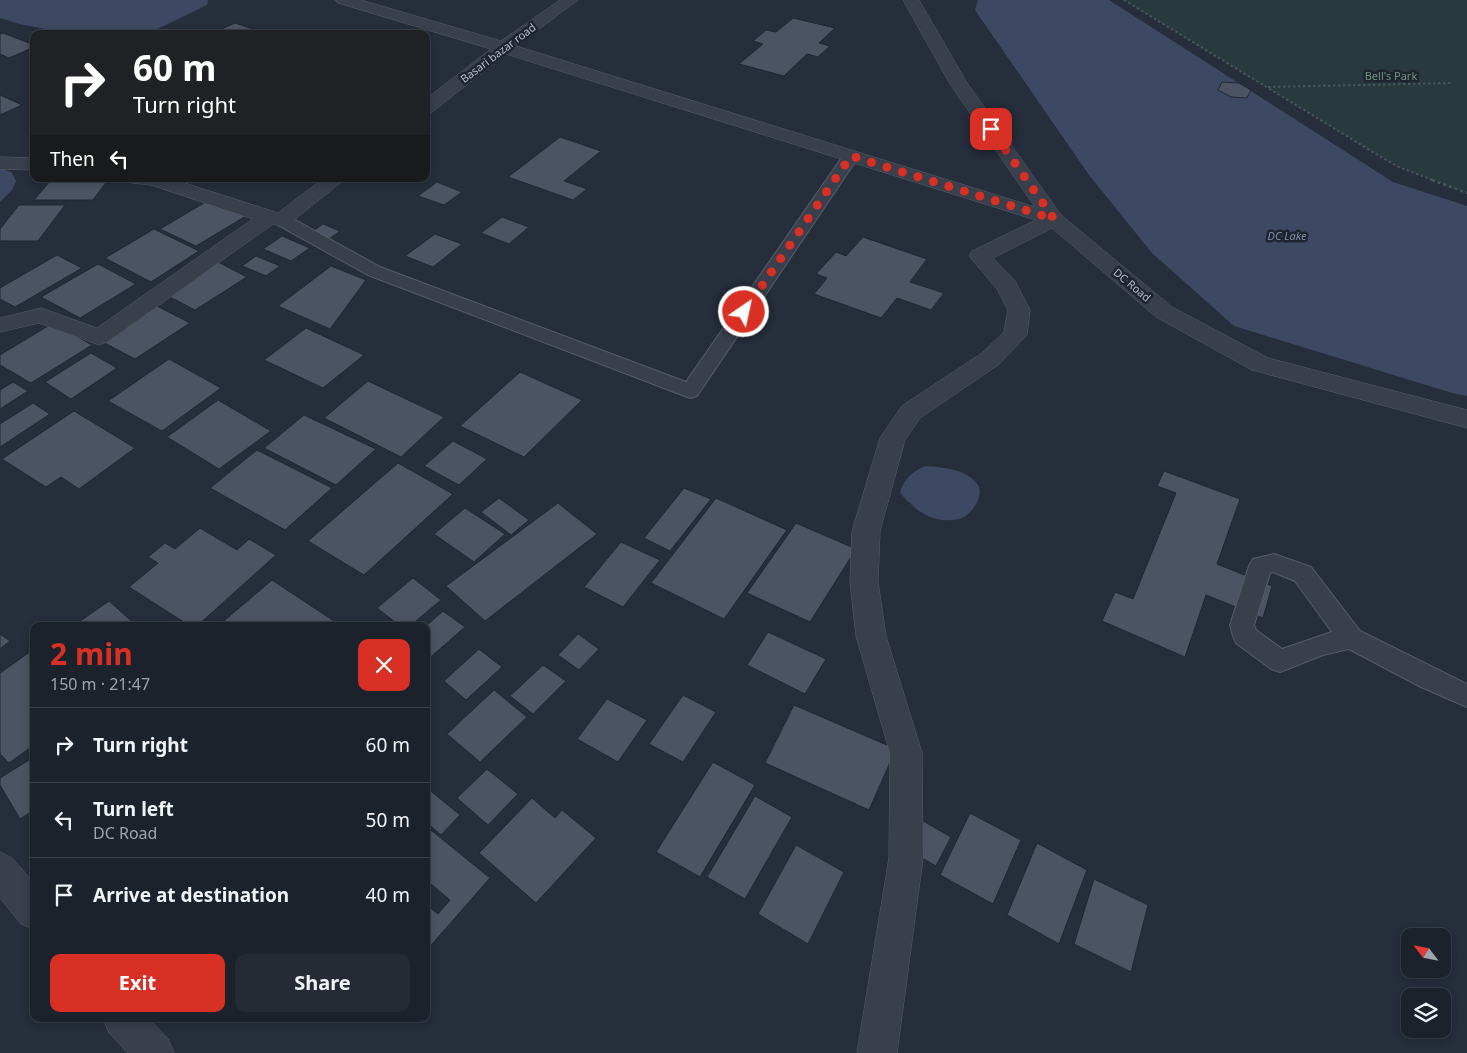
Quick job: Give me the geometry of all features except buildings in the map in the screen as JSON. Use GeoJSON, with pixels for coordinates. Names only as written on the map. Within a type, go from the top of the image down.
{"type":"FeatureCollection","features":[{"type":"Feature","properties":{"kind":"street"},"geometry":{"type":"LineString","coordinates":[[344,0],[504,47],[1054,219]]}},
{"type":"Feature","properties":{"kind":"street","name":"Basari bazar road"},"geometry":{"type":"LineString","coordinates":[[430,105],[504,47],[570,0]]}},
{"type":"Feature","properties":{"kind":"street","name":"DC Road"},"geometry":{"type":"LineString","coordinates":[[911,0],[960,84],[1054,219],[1164,312],[1260,364],[1467,418]]}},
{"type":"Feature","properties":{"kind":"street"},"geometry":{"type":"LineString","coordinates":[[0,163],[30,164]]}},
{"type":"Feature","properties":{"kind":"street"},"geometry":{"type":"LineString","coordinates":[[162,182],[251,212],[276,218]]}},
{"type":"Feature","properties":{"kind":"street"},"geometry":{"type":"LineString","coordinates":[[0,326],[41,315],[99,337],[330,182]]}},
{"type":"Feature","properties":{"kind":"street"},"geometry":{"type":"LineString","coordinates":[[877,1053],[906,858],[906,753],[871,636],[864,582],[866,532],[893,438],[912,412],[990,359],[1015,335],[1019,310],[1006,286],[980,256],[1054,219]]}},
{"type":"Feature","properties":{"kind":"street"},"geometry":{"type":"LineString","coordinates":[[0,870],[30,906]]}},
{"type":"Feature","properties":{"kind":"street"},"geometry":{"type":"LineString","coordinates":[[126,1022],[154,1053]]}},
{"type":"Feature","properties":{"kind":"lane"},"geometry":{"type":"LineString","coordinates":[[276,218],[374,271],[690,391],[851,156]]}},
{"type":"Feature","properties":{"kind":"lane"},"geometry":{"type":"LineString","coordinates":[[1351,638],[1320,645],[1280,660],[1244,636],[1242,625],[1261,566],[1274,563],[1303,574],[1351,638],[1467,696]]}},
{"type":"Feature","properties":{"kind":"path"},"geometry":{"type":"LineString","coordinates":[[1124,0],[1400,168],[1467,193]]}},
{"type":"Feature","properties":{"kind":"path"},"geometry":{"type":"LineString","coordinates":[[1268,87],[1452,83]]}},
{"type":"Feature","properties":{"kind":"green space","name":"Bell's Park"},"geometry":{"type":"Polygon","coordinates":[[[1124,0],[1467,0],[1467,193],[1401,168],[1381,157],[1124,0]]]}},
{"type":"Feature","properties":{"kind":"water"},"geometry":{"type":"Polygon","coordinates":[[[0,0],[208,0],[207,5],[155,30],[50,30],[0,18],[0,0]]]}},
{"type":"Feature","properties":{"kind":"water","name":"DC Lake"},"geometry":{"type":"Polygon","coordinates":[[[978,0],[1109,0],[1393,182],[1467,206],[1467,396],[1234,326],[1152,253],[1089,175],[975,10],[978,0]]]}},
{"type":"Feature","properties":{"kind":"water"},"geometry":{"type":"Polygon","coordinates":[[[0,167],[12,173],[16,181],[12,190],[0,202],[0,167]]]}},
{"type":"Feature","properties":{"kind":"water"},"geometry":{"type":"Polygon","coordinates":[[[925,466],[961,472],[974,480],[978,485],[980,494],[977,503],[967,515],[961,518],[940,520],[926,515],[917,509],[900,493],[909,476],[925,466]]]}},
{"type":"Feature","properties":{"kind":"route"},"geometry":{"type":"LineString","coordinates":[[744,312],[851,156],[1054,219],[991,129]]}}]}
